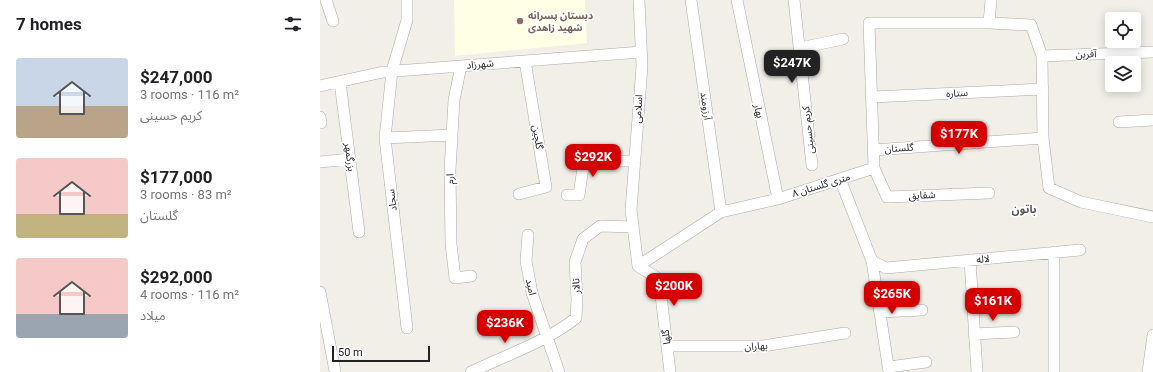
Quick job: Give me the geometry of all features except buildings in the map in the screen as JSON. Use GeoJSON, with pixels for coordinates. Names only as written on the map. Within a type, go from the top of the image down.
{"type":"FeatureCollection","features":[{"type":"Feature","properties":{"kind":"street"},"geometry":{"type":"LineString","coordinates":[[326,0],[333,20]]}},
{"type":"Feature","properties":{"kind":"street","name":"سجاد"},"geometry":{"type":"LineString","coordinates":[[407,0],[407,20],[392,71],[385,138],[407,328]]}},
{"type":"Feature","properties":{"kind":"street","name":"اسلامی"},"geometry":{"type":"LineString","coordinates":[[638,266],[631,210],[642,66],[639,0]]}},
{"type":"Feature","properties":{"kind":"street","name":"آرزومند"},"geometry":{"type":"LineString","coordinates":[[691,0],[722,212]]}},
{"type":"Feature","properties":{"kind":"street","name":"بهار"},"geometry":{"type":"LineString","coordinates":[[737,0],[778,199]]}},
{"type":"Feature","properties":{"kind":"street","name":"کریم حسینی"},"geometry":{"type":"LineString","coordinates":[[794,0],[812,165]]}},
{"type":"Feature","properties":{"kind":"street"},"geometry":{"type":"LineString","coordinates":[[989,23],[991,0]]}},
{"type":"Feature","properties":{"kind":"street"},"geometry":{"type":"LineString","coordinates":[[874,168],[869,23],[989,23],[1031,26],[1042,56],[1043,138],[1049,188],[1081,202],[1153,216]]}},
{"type":"Feature","properties":{"kind":"street"},"geometry":{"type":"LineString","coordinates":[[800,48],[843,39]]}},
{"type":"Feature","properties":{"kind":"street","name":"شهرزاد"},"geometry":{"type":"LineString","coordinates":[[320,86],[392,71],[641,52]]}},
{"type":"Feature","properties":{"kind":"street","name":"آفرین"},"geometry":{"type":"LineString","coordinates":[[1042,56],[1153,52]]}},
{"type":"Feature","properties":{"kind":"street","name":"گلچین"},"geometry":{"type":"LineString","coordinates":[[519,194],[546,187],[525,61]]}},
{"type":"Feature","properties":{"kind":"street","name":"ارم"},"geometry":{"type":"LineString","coordinates":[[461,66],[454,100],[450,170],[451,229],[455,278],[471,276]]}},
{"type":"Feature","properties":{"kind":"street","name":"بزرگمهر"},"geometry":{"type":"LineString","coordinates":[[340,82],[359,232]]}},
{"type":"Feature","properties":{"kind":"street","name":"ستاره"},"geometry":{"type":"LineString","coordinates":[[872,97],[1043,89]]}},
{"type":"Feature","properties":{"kind":"street"},"geometry":{"type":"LineString","coordinates":[[1119,122],[1153,120]]}},
{"type":"Feature","properties":{"kind":"street"},"geometry":{"type":"LineString","coordinates":[[385,138],[452,135]]}},
{"type":"Feature","properties":{"kind":"street","name":"گلستان"},"geometry":{"type":"LineString","coordinates":[[874,150],[1043,138]]}},
{"type":"Feature","properties":{"kind":"street"},"geometry":{"type":"LineString","coordinates":[[320,162],[350,159]]}},
{"type":"Feature","properties":{"kind":"street"},"geometry":{"type":"LineString","coordinates":[[567,195],[579,195],[584,161],[634,161]]}},
{"type":"Feature","properties":{"kind":"street","name":"۸ متری گلستان"},"geometry":{"type":"LineString","coordinates":[[638,266],[722,212],[778,199],[874,168]]}},
{"type":"Feature","properties":{"kind":"street","name":"شقایق"},"geometry":{"type":"LineString","coordinates":[[874,168],[886,196],[989,193]]}},
{"type":"Feature","properties":{"kind":"street"},"geometry":{"type":"LineString","coordinates":[[840,179],[872,262],[889,369],[926,362]]}},
{"type":"Feature","properties":{"kind":"street","name":"تالار"},"geometry":{"type":"LineString","coordinates":[[548,337],[564,328],[576,318],[577,299],[575,262],[583,239],[600,226],[633,226]]}},
{"type":"Feature","properties":{"kind":"street","name":"امید"},"geometry":{"type":"LineString","coordinates":[[528,235],[526,262],[532,292],[548,337]]}},
{"type":"Feature","properties":{"kind":"street","name":"لاله"},"geometry":{"type":"LineString","coordinates":[[872,262],[886,268],[1080,250]]}},
{"type":"Feature","properties":{"kind":"street"},"geometry":{"type":"LineString","coordinates":[[1054,252],[1054,372]]}},
{"type":"Feature","properties":{"kind":"street"},"geometry":{"type":"LineString","coordinates":[[970,260],[977,372]]}},
{"type":"Feature","properties":{"kind":"street","name":"گلها"},"geometry":{"type":"LineString","coordinates":[[638,266],[660,279],[670,372]]}},
{"type":"Feature","properties":{"kind":"street"},"geometry":{"type":"LineString","coordinates":[[320,292],[324,336],[335,371]]}},
{"type":"Feature","properties":{"kind":"street"},"geometry":{"type":"LineString","coordinates":[[880,312],[922,310]]}},
{"type":"Feature","properties":{"kind":"street"},"geometry":{"type":"LineString","coordinates":[[974,334],[1014,332]]}},
{"type":"Feature","properties":{"kind":"street","name":"بهاران"},"geometry":{"type":"LineString","coordinates":[[667,346],[762,346],[844,333]]}},
{"type":"Feature","properties":{"kind":"street"},"geometry":{"type":"LineString","coordinates":[[1148,372],[1153,335]]}},
{"type":"Feature","properties":{"kind":"street"},"geometry":{"type":"LineString","coordinates":[[471,372],[548,337],[559,372]]}},
{"type":"Feature","properties":{"kind":"shaded area","name":"دبستان پسرانه شهید زاهدی"},"geometry":{"type":"Polygon","coordinates":[[[454,0],[585,0],[587,43],[455,56],[454,0]]]}},
{"type":"Feature","properties":{"kind":"place","name":"دبستان پسرانه شهید زاهدی"},"geometry":{"type":"Point","coordinates":[520,21]}},
{"type":"Feature","properties":{"kind":"district","name":"باتون"},"geometry":{"type":"Point","coordinates":[1024,209]}}]}
